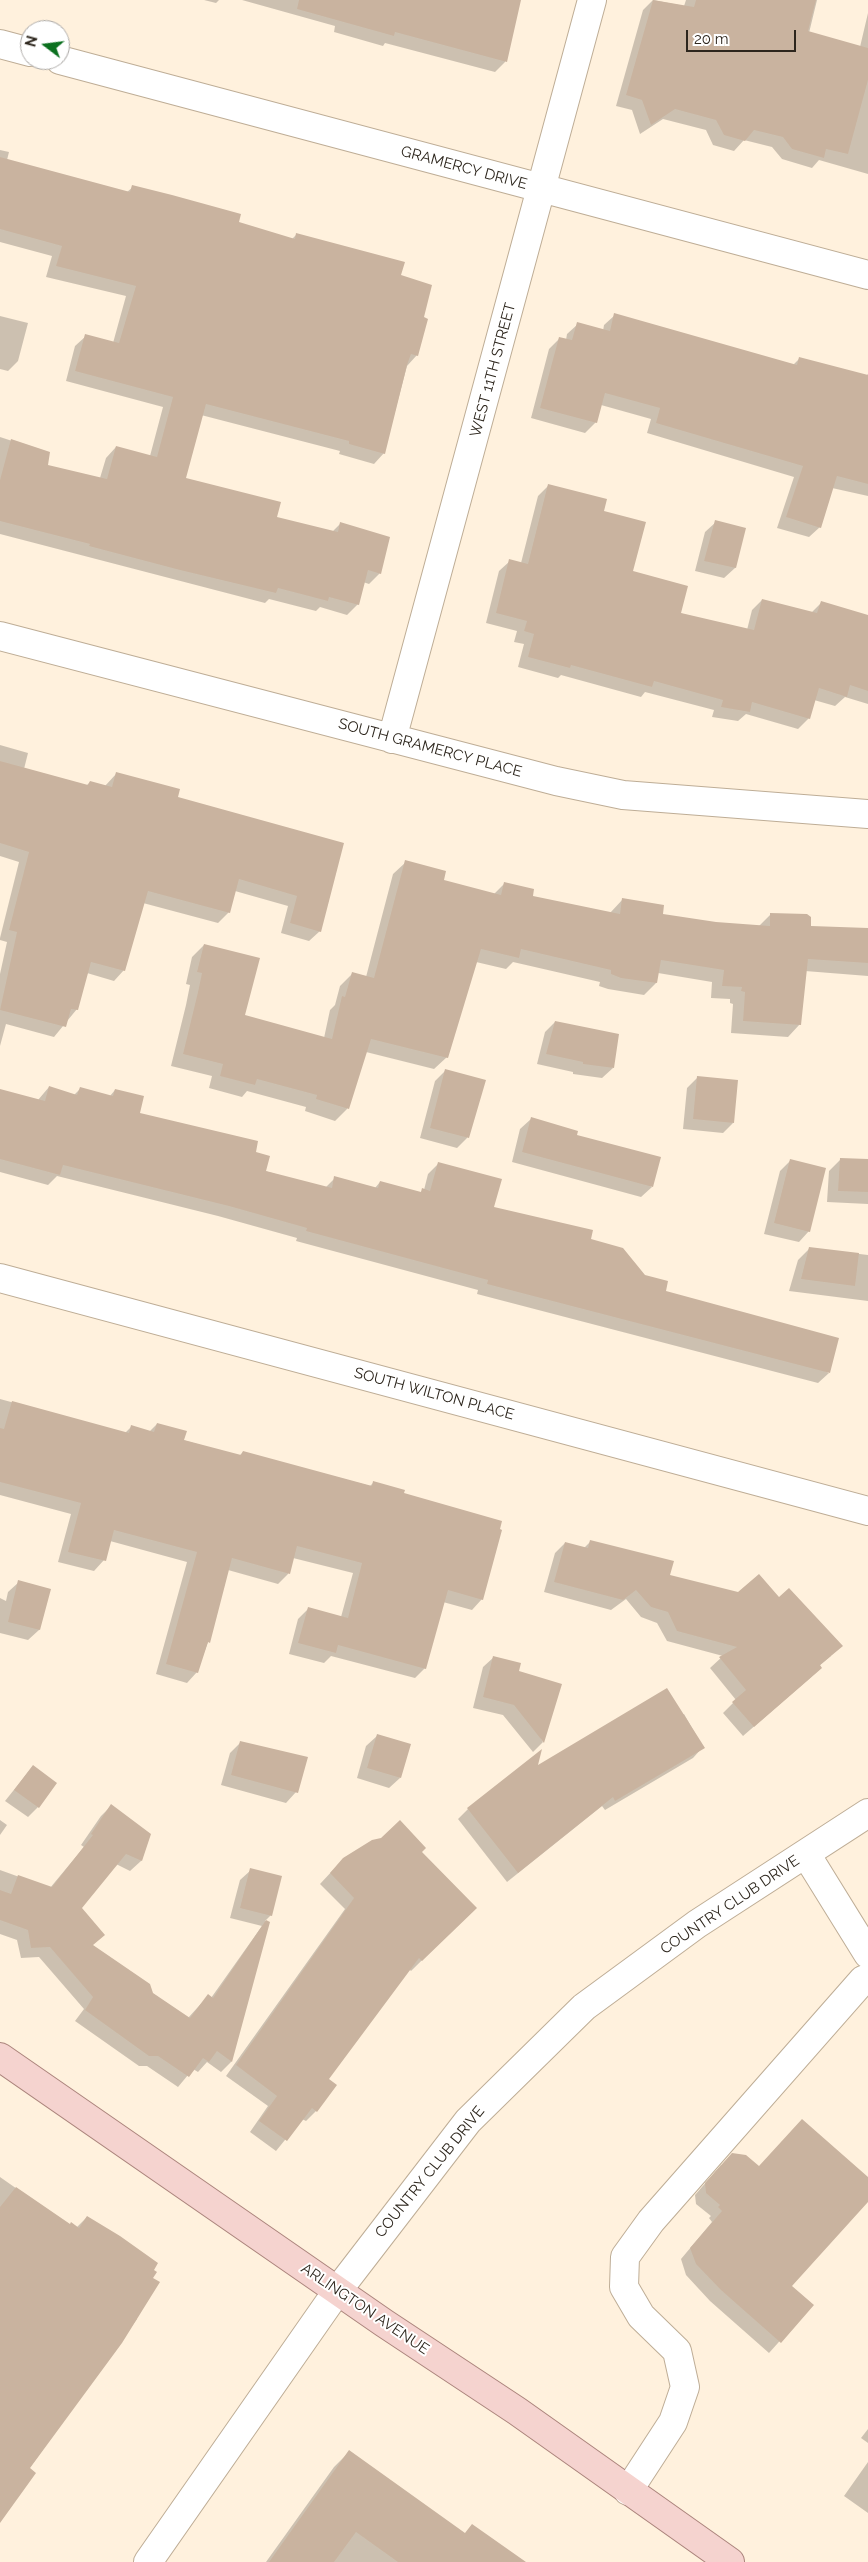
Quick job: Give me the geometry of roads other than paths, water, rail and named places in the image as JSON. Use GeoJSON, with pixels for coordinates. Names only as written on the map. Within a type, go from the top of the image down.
{"type":"FeatureCollection","features":[{"type":"Feature","properties":{"kind":"main road","name":"ARLINGTON AVENUE"},"geometry":{"type":"LineString","coordinates":[[0,2056],[516,2411],[730,2562]]}},
{"type":"Feature","properties":{"kind":"street","name":"WEST 11TH STREET"},"geometry":{"type":"LineString","coordinates":[[392,739],[592,0]]}},
{"type":"Feature","properties":{"kind":"street"},"geometry":{"type":"LineString","coordinates":[[0,44],[20,49]]}},
{"type":"Feature","properties":{"kind":"street","name":"GRAMERCY DRIVE"},"geometry":{"type":"LineString","coordinates":[[70,63],[868,276]]}},
{"type":"Feature","properties":{"kind":"street","name":"SOUTH GRAMERCY PLACE"},"geometry":{"type":"LineString","coordinates":[[0,636],[556,781],[623,795],[868,814]]}},
{"type":"Feature","properties":{"kind":"street","name":"SOUTH WILTON PLACE"},"geometry":{"type":"LineString","coordinates":[[0,1278],[868,1511]]}},
{"type":"Feature","properties":{"kind":"street","name":"COUNTRY CLUB DRIVE"},"geometry":{"type":"LineString","coordinates":[[148,2562],[338,2290],[468,2121],[584,2007],[697,1924],[868,1813]]}},
{"type":"Feature","properties":{"kind":"street"},"geometry":{"type":"LineString","coordinates":[[806,1854],[868,1954]]}},
{"type":"Feature","properties":{"kind":"street"},"geometry":{"type":"LineString","coordinates":[[628,2491],[673,2422],[685,2387],[677,2351],[641,2316],[624,2286],[625,2257],[651,2221],[863,1980],[868,1978]]}}]}
